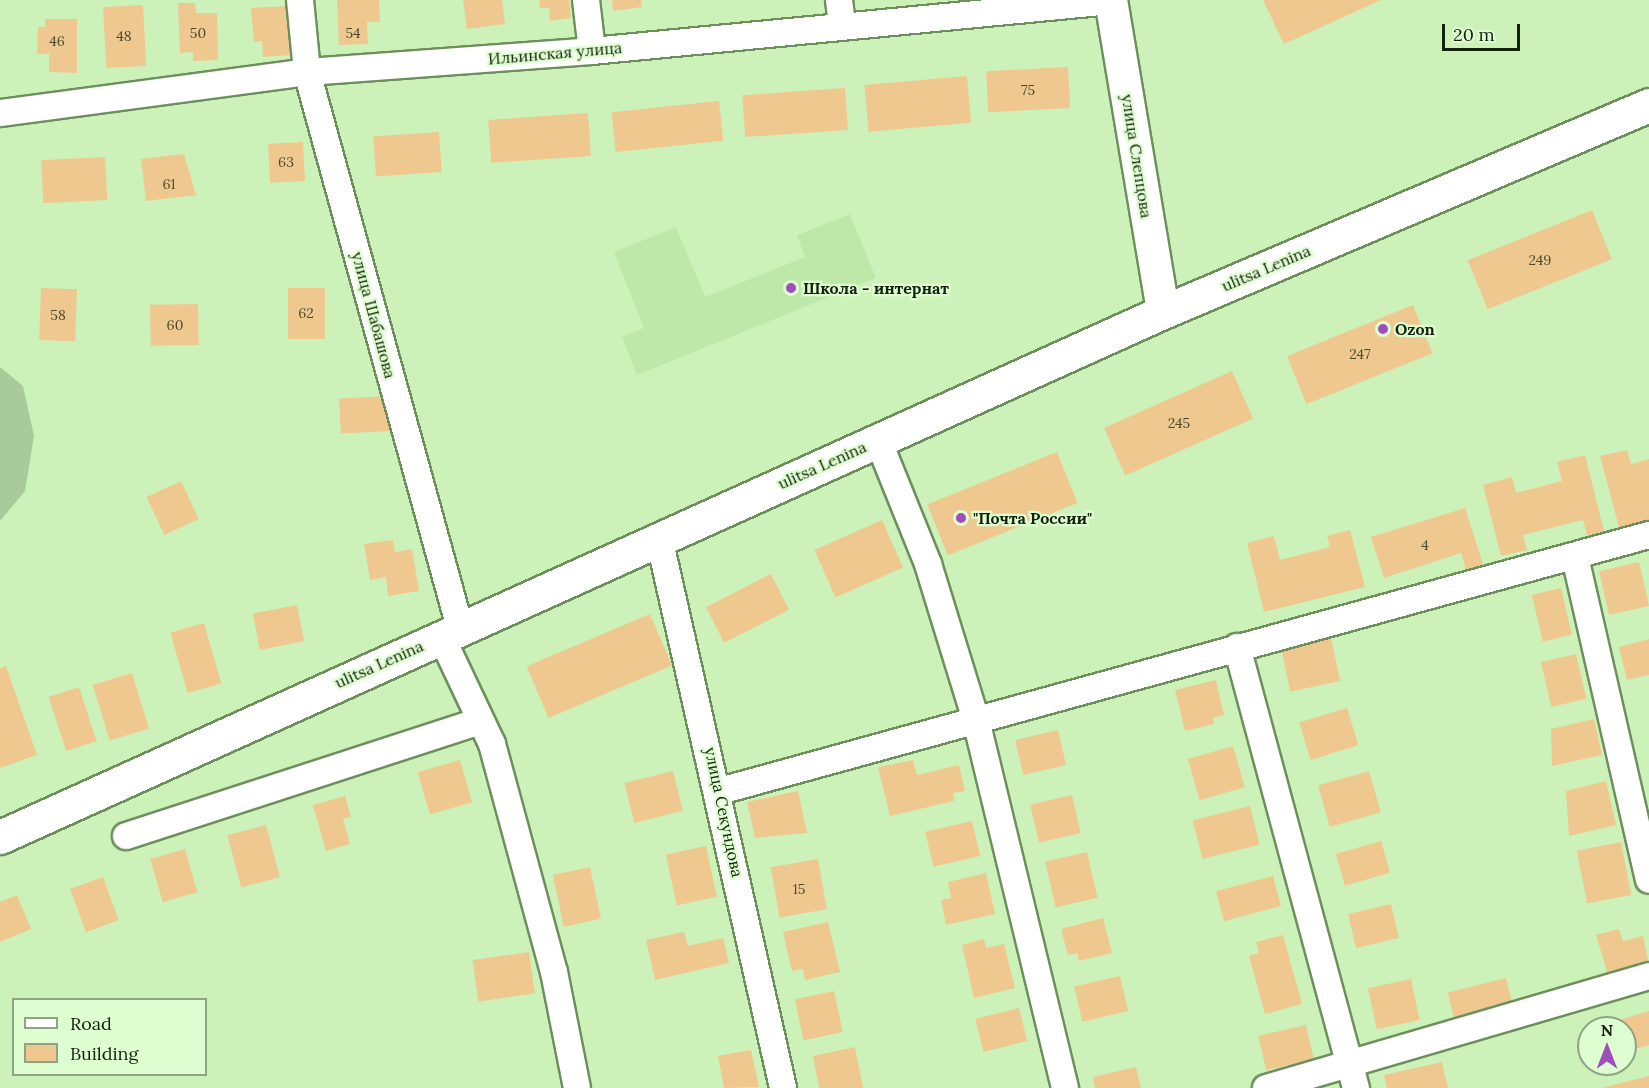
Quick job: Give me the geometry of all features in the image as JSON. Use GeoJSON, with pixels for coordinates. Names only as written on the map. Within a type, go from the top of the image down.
{"type":"FeatureCollection","features":[{"type":"Feature","properties":{"kind":"main road","name":"ulitsa Lenina"},"geometry":{"type":"LineString","coordinates":[[0,837],[1163,312],[1649,105]]}},
{"type":"Feature","properties":{"kind":"street","name":"улица Шабашова"},"geometry":{"type":"LineString","coordinates":[[300,0],[307,72],[450,632],[521,846],[577,1088]]}},
{"type":"Feature","properties":{"kind":"street"},"geometry":{"type":"LineString","coordinates":[[586,0],[592,51]]}},
{"type":"Feature","properties":{"kind":"street"},"geometry":{"type":"LineString","coordinates":[[839,0],[842,25]]}},
{"type":"Feature","properties":{"kind":"street","name":"Ильинская улица"},"geometry":{"type":"LineString","coordinates":[[0,113],[307,72],[592,51],[842,25],[1111,1]]}},
{"type":"Feature","properties":{"kind":"street","name":"улица Слепцова"},"geometry":{"type":"LineString","coordinates":[[1111,1],[1163,312]]}},
{"type":"Feature","properties":{"kind":"street"},"geometry":{"type":"LineString","coordinates":[[878,440],[928,564],[976,720],[1065,1088]]}},
{"type":"Feature","properties":{"kind":"street"},"geometry":{"type":"LineString","coordinates":[[720,791],[1649,535]]}},
{"type":"Feature","properties":{"kind":"street","name":"улица Секундова"},"geometry":{"type":"LineString","coordinates":[[659,538],[720,791],[783,1088]]}},
{"type":"Feature","properties":{"kind":"street"},"geometry":{"type":"LineString","coordinates":[[1575,557],[1649,880]]}},
{"type":"Feature","properties":{"kind":"street"},"geometry":{"type":"LineString","coordinates":[[1237,647],[1356,1088]]}},
{"type":"Feature","properties":{"kind":"street"},"geometry":{"type":"LineString","coordinates":[[126,836],[480,721]]}},
{"type":"Feature","properties":{"kind":"street"},"geometry":{"type":"LineString","coordinates":[[1266,1088],[1649,976]]}},
{"type":"Feature","properties":{"kind":"shaded area","name":"Школа - интернат"},"geometry":{"type":"Polygon","coordinates":[[[850,214],[876,278],[637,375],[622,337],[644,328],[614,252],[676,227],[705,297],[805,257],[797,235],[850,214]]]}},
{"type":"Feature","properties":{"kind":"shaded area"},"geometry":{"type":"Polygon","coordinates":[[[0,367],[23,386],[34,436],[25,491],[0,521],[0,367]]]}},
{"type":"Feature","properties":{"kind":"building"},"geometry":{"type":"Polygon","coordinates":[[[337,0],[379,0],[380,22],[367,22],[368,44],[339,45],[337,0]]]}},
{"type":"Feature","properties":{"kind":"building"},"geometry":{"type":"Polygon","coordinates":[[[463,0],[502,0],[505,24],[467,29],[463,0]]]}},
{"type":"Feature","properties":{"kind":"building"},"geometry":{"type":"Polygon","coordinates":[[[539,0],[569,0],[571,18],[550,21],[549,8],[540,8],[539,0]]]}},
{"type":"Feature","properties":{"kind":"building"},"geometry":{"type":"Polygon","coordinates":[[[612,0],[641,0],[642,7],[613,11],[612,0]]]}},
{"type":"Feature","properties":{"kind":"building"},"geometry":{"type":"Polygon","coordinates":[[[1263,0],[1381,0],[1284,44],[1263,0]]]}},
{"type":"Feature","properties":{"kind":"building"},"geometry":{"type":"Polygon","coordinates":[[[178,3],[195,3],[196,13],[217,13],[218,60],[193,61],[193,52],[180,53],[178,3]]]}},
{"type":"Feature","properties":{"kind":"building"},"geometry":{"type":"Polygon","coordinates":[[[143,5],[146,66],[106,68],[103,7],[143,5]]]}},
{"type":"Feature","properties":{"kind":"building"},"geometry":{"type":"Polygon","coordinates":[[[290,6],[293,55],[263,57],[262,41],[254,42],[251,8],[290,6]]]}},
{"type":"Feature","properties":{"kind":"building"},"geometry":{"type":"Polygon","coordinates":[[[45,19],[77,19],[77,73],[49,72],[49,54],[37,54],[38,27],[45,27],[45,19]]]}},
{"type":"Feature","properties":{"kind":"building"},"geometry":{"type":"Polygon","coordinates":[[[1068,67],[1070,108],[988,112],[986,71],[1068,67]]]}},
{"type":"Feature","properties":{"kind":"building"},"geometry":{"type":"Polygon","coordinates":[[[967,76],[971,123],[868,132],[864,85],[967,76]]]}},
{"type":"Feature","properties":{"kind":"building"},"geometry":{"type":"Polygon","coordinates":[[[845,88],[848,130],[745,137],[742,95],[845,88]]]}},
{"type":"Feature","properties":{"kind":"building"},"geometry":{"type":"Polygon","coordinates":[[[719,101],[723,141],[616,152],[612,112],[719,101]]]}},
{"type":"Feature","properties":{"kind":"building"},"geometry":{"type":"Polygon","coordinates":[[[588,113],[591,156],[491,163],[488,120],[588,113]]]}},
{"type":"Feature","properties":{"kind":"building"},"geometry":{"type":"Polygon","coordinates":[[[439,132],[442,172],[376,177],[373,137],[439,132]]]}},
{"type":"Feature","properties":{"kind":"building"},"geometry":{"type":"Polygon","coordinates":[[[303,142],[305,181],[270,183],[268,144],[303,142]]]}},
{"type":"Feature","properties":{"kind":"building"},"geometry":{"type":"Polygon","coordinates":[[[184,154],[196,195],[146,201],[141,159],[184,154]]]}},
{"type":"Feature","properties":{"kind":"building"},"geometry":{"type":"Polygon","coordinates":[[[105,157],[107,200],[43,203],[41,160],[105,157]]]}},
{"type":"Feature","properties":{"kind":"building"},"geometry":{"type":"Polygon","coordinates":[[[1592,210],[1612,259],[1488,309],[1468,260],[1592,210]]]}},
{"type":"Feature","properties":{"kind":"building"},"geometry":{"type":"Polygon","coordinates":[[[41,288],[77,289],[75,341],[39,340],[41,288]]]}},
{"type":"Feature","properties":{"kind":"building"},"geometry":{"type":"Polygon","coordinates":[[[288,288],[325,288],[325,339],[288,339],[288,288]]]}},
{"type":"Feature","properties":{"kind":"building"},"geometry":{"type":"Polygon","coordinates":[[[198,304],[199,345],[151,346],[150,305],[198,304]]]}},
{"type":"Feature","properties":{"kind":"building"},"geometry":{"type":"Polygon","coordinates":[[[1413,305],[1432,353],[1306,404],[1287,356],[1413,305]]]}},
{"type":"Feature","properties":{"kind":"building"},"geometry":{"type":"Polygon","coordinates":[[[1232,371],[1253,419],[1125,475],[1104,428],[1232,371]]]}},
{"type":"Feature","properties":{"kind":"building"},"geometry":{"type":"Polygon","coordinates":[[[389,396],[391,431],[341,434],[339,399],[389,396]]]}},
{"type":"Feature","properties":{"kind":"building"},"geometry":{"type":"Polygon","coordinates":[[[1627,450],[1631,464],[1649,459],[1649,523],[1620,531],[1600,456],[1627,450]]]}},
{"type":"Feature","properties":{"kind":"building"},"geometry":{"type":"Polygon","coordinates":[[[1057,452],[1078,503],[948,555],[927,504],[1057,452]]]}},
{"type":"Feature","properties":{"kind":"building"},"geometry":{"type":"Polygon","coordinates":[[[1585,455],[1604,531],[1587,536],[1583,520],[1523,535],[1527,550],[1501,556],[1483,485],[1512,477],[1516,493],[1562,481],[1557,462],[1585,455]]]}},
{"type":"Feature","properties":{"kind":"building"},"geometry":{"type":"Polygon","coordinates":[[[181,481],[199,519],[164,535],[147,497],[181,481]]]}},
{"type":"Feature","properties":{"kind":"building"},"geometry":{"type":"Polygon","coordinates":[[[1465,508],[1484,567],[1467,573],[1461,553],[1384,578],[1371,537],[1465,508]]]}},
{"type":"Feature","properties":{"kind":"building"},"geometry":{"type":"Polygon","coordinates":[[[882,520],[903,568],[836,598],[814,550],[882,520]]]}},
{"type":"Feature","properties":{"kind":"building"},"geometry":{"type":"Polygon","coordinates":[[[1350,530],[1365,587],[1264,612],[1247,543],[1274,536],[1280,560],[1330,547],[1327,536],[1350,530]]]}},
{"type":"Feature","properties":{"kind":"building"},"geometry":{"type":"Polygon","coordinates":[[[393,540],[395,552],[412,549],[419,591],[388,596],[386,577],[370,580],[364,544],[393,540]]]}},
{"type":"Feature","properties":{"kind":"building"},"geometry":{"type":"Polygon","coordinates":[[[1639,562],[1649,606],[1609,615],[1599,571],[1639,562]]]}},
{"type":"Feature","properties":{"kind":"building"},"geometry":{"type":"Polygon","coordinates":[[[771,574],[789,610],[724,643],[706,607],[771,574]]]}},
{"type":"Feature","properties":{"kind":"building"},"geometry":{"type":"Polygon","coordinates":[[[1561,588],[1572,635],[1543,642],[1532,595],[1561,588]]]}},
{"type":"Feature","properties":{"kind":"building"},"geometry":{"type":"Polygon","coordinates":[[[297,605],[304,641],[260,650],[253,614],[297,605]]]}},
{"type":"Feature","properties":{"kind":"building"},"geometry":{"type":"Polygon","coordinates":[[[650,614],[672,666],[549,718],[527,666],[650,614]]]}},
{"type":"Feature","properties":{"kind":"building"},"geometry":{"type":"Polygon","coordinates":[[[204,623],[221,684],[188,693],[170,633],[204,623]]]}},
{"type":"Feature","properties":{"kind":"building"},"geometry":{"type":"Polygon","coordinates":[[[1331,638],[1340,681],[1290,692],[1281,649],[1331,638]]]}},
{"type":"Feature","properties":{"kind":"building"},"geometry":{"type":"Polygon","coordinates":[[[1649,639],[1649,675],[1627,680],[1619,647],[1649,639]]]}},
{"type":"Feature","properties":{"kind":"building"},"geometry":{"type":"Polygon","coordinates":[[[1576,654],[1586,699],[1551,707],[1541,662],[1576,654]]]}},
{"type":"Feature","properties":{"kind":"building"},"geometry":{"type":"Polygon","coordinates":[[[6,666],[37,755],[0,768],[0,668],[6,666]]]}},
{"type":"Feature","properties":{"kind":"building"},"geometry":{"type":"Polygon","coordinates":[[[132,673],[149,728],[110,740],[93,685],[132,673]]]}},
{"type":"Feature","properties":{"kind":"building"},"geometry":{"type":"Polygon","coordinates":[[[1216,680],[1224,715],[1213,718],[1214,724],[1185,731],[1175,690],[1216,680]]]}},
{"type":"Feature","properties":{"kind":"building"},"geometry":{"type":"Polygon","coordinates":[[[79,687],[97,741],[66,751],[49,697],[79,687]]]}},
{"type":"Feature","properties":{"kind":"building"},"geometry":{"type":"Polygon","coordinates":[[[1347,708],[1358,745],[1311,760],[1299,723],[1347,708]]]}},
{"type":"Feature","properties":{"kind":"building"},"geometry":{"type":"Polygon","coordinates":[[[1594,719],[1602,755],[1552,766],[1551,729],[1594,719]]]}},
{"type":"Feature","properties":{"kind":"building"},"geometry":{"type":"Polygon","coordinates":[[[1058,730],[1066,765],[1023,775],[1015,740],[1058,730]]]}},
{"type":"Feature","properties":{"kind":"building"},"geometry":{"type":"Polygon","coordinates":[[[1233,746],[1245,787],[1200,800],[1188,759],[1233,746]]]}},
{"type":"Feature","properties":{"kind":"building"},"geometry":{"type":"Polygon","coordinates":[[[460,760],[472,802],[430,814],[418,772],[460,760]]]}},
{"type":"Feature","properties":{"kind":"building"},"geometry":{"type":"Polygon","coordinates":[[[913,760],[917,775],[959,765],[965,791],[953,793],[954,801],[890,816],[878,767],[913,760]]]}},
{"type":"Feature","properties":{"kind":"building"},"geometry":{"type":"Polygon","coordinates":[[[673,771],[683,811],[634,823],[624,783],[673,771]]]}},
{"type":"Feature","properties":{"kind":"building"},"geometry":{"type":"Polygon","coordinates":[[[1369,771],[1381,812],[1330,827],[1318,786],[1369,771]]]}},
{"type":"Feature","properties":{"kind":"building"},"geometry":{"type":"Polygon","coordinates":[[[1606,781],[1616,825],[1569,836],[1566,791],[1606,781]]]}},
{"type":"Feature","properties":{"kind":"building"},"geometry":{"type":"Polygon","coordinates":[[[798,791],[807,833],[755,838],[747,802],[798,791]]]}},
{"type":"Feature","properties":{"kind":"building"},"geometry":{"type":"Polygon","coordinates":[[[1072,795],[1081,833],[1039,843],[1030,805],[1072,795]]]}},
{"type":"Feature","properties":{"kind":"building"},"geometry":{"type":"Polygon","coordinates":[[[345,796],[351,817],[343,819],[350,844],[326,851],[313,805],[345,796]]]}},
{"type":"Feature","properties":{"kind":"building"},"geometry":{"type":"Polygon","coordinates":[[[1250,806],[1260,845],[1202,859],[1193,820],[1250,806]]]}},
{"type":"Feature","properties":{"kind":"building"},"geometry":{"type":"Polygon","coordinates":[[[972,821],[980,856],[933,867],[925,832],[972,821]]]}},
{"type":"Feature","properties":{"kind":"building"},"geometry":{"type":"Polygon","coordinates":[[[266,825],[280,877],[241,888],[227,835],[266,825]]]}},
{"type":"Feature","properties":{"kind":"building"},"geometry":{"type":"Polygon","coordinates":[[[1381,841],[1390,873],[1345,886],[1336,854],[1381,841]]]}},
{"type":"Feature","properties":{"kind":"building"},"geometry":{"type":"Polygon","coordinates":[[[1621,842],[1631,895],[1587,904],[1577,851],[1621,842]]]}},
{"type":"Feature","properties":{"kind":"building"},"geometry":{"type":"Polygon","coordinates":[[[706,846],[717,897],[677,905],[666,855],[706,846]]]}},
{"type":"Feature","properties":{"kind":"building"},"geometry":{"type":"Polygon","coordinates":[[[185,849],[197,892],[163,902],[150,859],[185,849]]]}},
{"type":"Feature","properties":{"kind":"building"},"geometry":{"type":"Polygon","coordinates":[[[1087,852],[1098,898],[1056,907],[1045,862],[1087,852]]]}},
{"type":"Feature","properties":{"kind":"building"},"geometry":{"type":"Polygon","coordinates":[[[818,859],[827,909],[780,918],[771,867],[818,859]]]}},
{"type":"Feature","properties":{"kind":"building"},"geometry":{"type":"Polygon","coordinates":[[[590,867],[601,919],[564,927],[553,875],[590,867]]]}},
{"type":"Feature","properties":{"kind":"building"},"geometry":{"type":"Polygon","coordinates":[[[986,873],[995,914],[946,925],[941,900],[951,898],[948,882],[986,873]]]}},
{"type":"Feature","properties":{"kind":"building"},"geometry":{"type":"Polygon","coordinates":[[[1273,876],[1281,906],[1224,921],[1216,891],[1273,876]]]}},
{"type":"Feature","properties":{"kind":"building"},"geometry":{"type":"Polygon","coordinates":[[[103,877],[119,920],[86,932],[70,889],[103,877]]]}},
{"type":"Feature","properties":{"kind":"building"},"geometry":{"type":"Polygon","coordinates":[[[17,895],[31,929],[0,942],[0,902],[17,895]]]}},
{"type":"Feature","properties":{"kind":"building"},"geometry":{"type":"Polygon","coordinates":[[[1391,904],[1399,938],[1356,948],[1348,914],[1391,904]]]}},
{"type":"Feature","properties":{"kind":"building"},"geometry":{"type":"Polygon","coordinates":[[[1103,918],[1112,953],[1079,961],[1077,953],[1068,955],[1061,929],[1103,918]]]}},
{"type":"Feature","properties":{"kind":"building"},"geometry":{"type":"Polygon","coordinates":[[[828,922],[840,972],[805,980],[803,969],[792,971],[783,932],[828,922]]]}},
{"type":"Feature","properties":{"kind":"building"},"geometry":{"type":"Polygon","coordinates":[[[1619,929],[1623,941],[1643,936],[1649,964],[1608,975],[1596,935],[1619,929]]]}},
{"type":"Feature","properties":{"kind":"building"},"geometry":{"type":"Polygon","coordinates":[[[684,932],[688,946],[723,938],[729,963],[655,980],[646,940],[684,932]]]}},
{"type":"Feature","properties":{"kind":"building"},"geometry":{"type":"Polygon","coordinates":[[[1283,935],[1302,1004],[1265,1014],[1249,956],[1259,953],[1256,942],[1283,935]]]}},
{"type":"Feature","properties":{"kind":"building"},"geometry":{"type":"Polygon","coordinates":[[[984,939],[986,948],[1004,944],[1015,988],[974,998],[962,945],[984,939]]]}},
{"type":"Feature","properties":{"kind":"building"},"geometry":{"type":"Polygon","coordinates":[[[529,952],[535,994],[478,1002],[473,960],[529,952]]]}},
{"type":"Feature","properties":{"kind":"building"},"geometry":{"type":"Polygon","coordinates":[[[1120,976],[1128,1011],[1082,1022],[1074,987],[1120,976]]]}},
{"type":"Feature","properties":{"kind":"building"},"geometry":{"type":"Polygon","coordinates":[[[1506,978],[1513,1006],[1455,1021],[1448,993],[1506,978]]]}},
{"type":"Feature","properties":{"kind":"building"},"geometry":{"type":"Polygon","coordinates":[[[1411,979],[1420,1020],[1377,1029],[1368,988],[1411,979]]]}},
{"type":"Feature","properties":{"kind":"building"},"geometry":{"type":"Polygon","coordinates":[[[834,991],[843,1032],[804,1040],[795,999],[834,991]]]}},
{"type":"Feature","properties":{"kind":"building"},"geometry":{"type":"Polygon","coordinates":[[[1019,1008],[1027,1041],[984,1052],[975,1019],[1019,1008]]]}},
{"type":"Feature","properties":{"kind":"building"},"geometry":{"type":"Polygon","coordinates":[[[1649,1011],[1649,1045],[1637,1048],[1637,1016],[1632,1016],[1649,1011]]]}},
{"type":"Feature","properties":{"kind":"building"},"geometry":{"type":"Polygon","coordinates":[[[1306,1025],[1314,1059],[1266,1070],[1258,1036],[1306,1025]]]}},
{"type":"Feature","properties":{"kind":"building"},"geometry":{"type":"Polygon","coordinates":[[[855,1047],[863,1088],[819,1088],[813,1056],[855,1047]]]}},
{"type":"Feature","properties":{"kind":"building"},"geometry":{"type":"Polygon","coordinates":[[[751,1050],[759,1087],[724,1088],[718,1056],[751,1050]]]}},
{"type":"Feature","properties":{"kind":"building"},"geometry":{"type":"Polygon","coordinates":[[[1442,1062],[1448,1088],[1387,1088],[1384,1075],[1442,1062]]]}},
{"type":"Feature","properties":{"kind":"building"},"geometry":{"type":"Polygon","coordinates":[[[1136,1067],[1141,1088],[1095,1088],[1093,1077],[1136,1067]]]}},
{"type":"Feature","properties":{"kind":"building"},"geometry":{"type":"Polygon","coordinates":[[[1649,1076],[1649,1088],[1605,1088],[1605,1087],[1649,1076]]]}},
{"type":"Feature","properties":{"kind":"place","name":"Школа - интернат"},"geometry":{"type":"Point","coordinates":[791,288]}},
{"type":"Feature","properties":{"kind":"place","name":"Ozon"},"geometry":{"type":"Point","coordinates":[1383,329]}},
{"type":"Feature","properties":{"kind":"place","name":"\"Почта России\""},"geometry":{"type":"Point","coordinates":[961,518]}}]}
